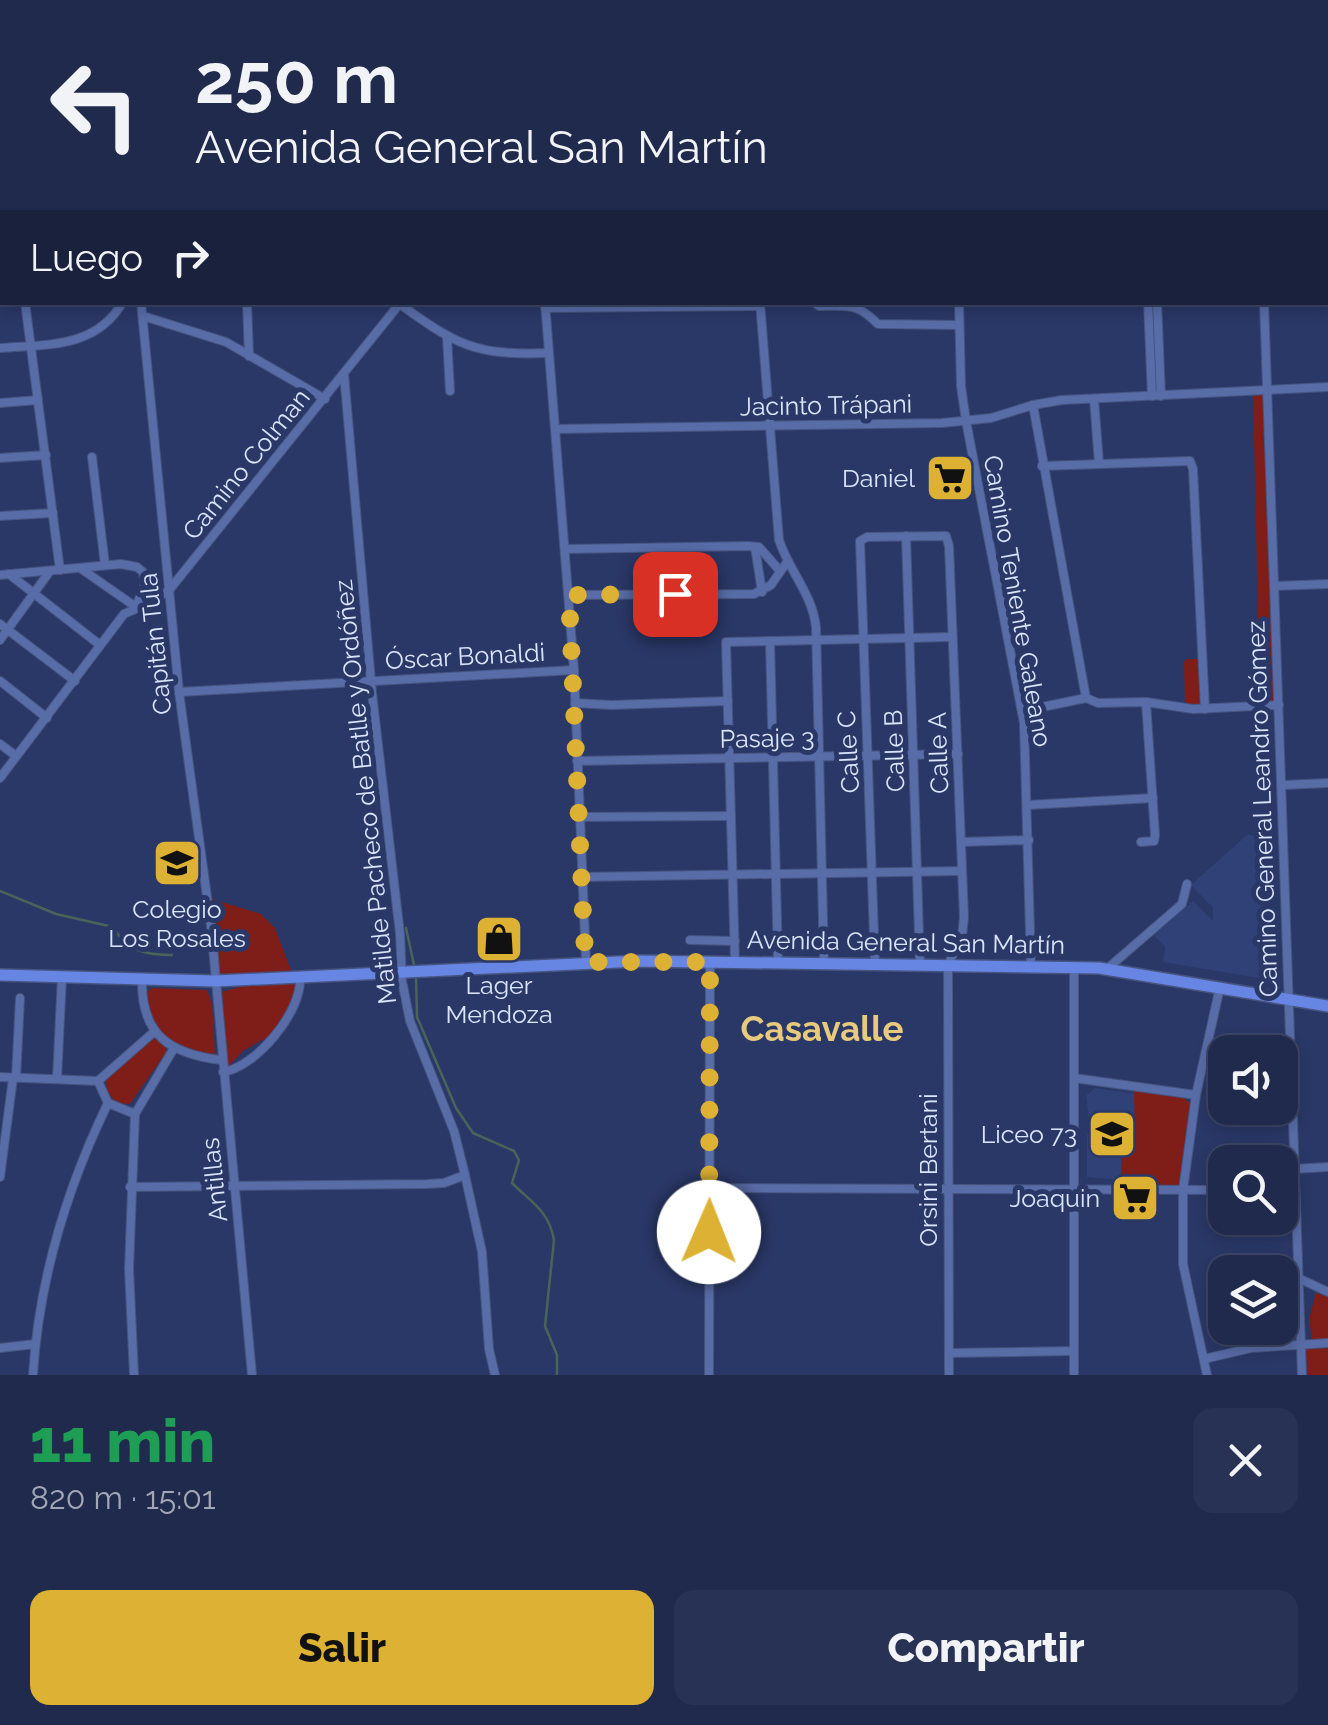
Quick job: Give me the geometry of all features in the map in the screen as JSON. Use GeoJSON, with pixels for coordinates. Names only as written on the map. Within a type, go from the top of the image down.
{"type":"FeatureCollection","features":[{"type":"Feature","properties":{"kind":"main road","name":"Avenida General San Martín"},"geometry":{"type":"LineString","coordinates":[[0,975],[215,981],[586,962],[1108,968],[1328,1006]]}},
{"type":"Feature","properties":{"kind":"street"},"geometry":{"type":"LineString","coordinates":[[0,640],[4,627],[55,570],[53,513],[24,305]]}},
{"type":"Feature","properties":{"kind":"street"},"geometry":{"type":"LineString","coordinates":[[0,348],[80,340],[106,324],[121,305]]}},
{"type":"Feature","properties":{"kind":"street","name":"Capitán Tula"},"geometry":{"type":"LineString","coordinates":[[142,305],[179,692],[210,911],[215,981]]}},
{"type":"Feature","properties":{"kind":"street"},"geometry":{"type":"LineString","coordinates":[[247,305],[249,356]]}},
{"type":"Feature","properties":{"kind":"street","name":"Camino Colman"},"geometry":{"type":"LineString","coordinates":[[0,778],[124,614],[170,588],[397,305]]}},
{"type":"Feature","properties":{"kind":"street"},"geometry":{"type":"LineString","coordinates":[[402,305],[447,338],[502,353],[549,353]]}},
{"type":"Feature","properties":{"kind":"street"},"geometry":{"type":"LineString","coordinates":[[586,962],[574,670],[545,305],[636,305]]}},
{"type":"Feature","properties":{"kind":"street"},"geometry":{"type":"LineString","coordinates":[[760,305],[777,528],[787,562],[810,600],[817,638],[824,963]]}},
{"type":"Feature","properties":{"kind":"street"},"geometry":{"type":"LineString","coordinates":[[855,305],[878,324],[959,325]]}},
{"type":"Feature","properties":{"kind":"street","name":"Camino Teniente Galeano"},"geometry":{"type":"LineString","coordinates":[[959,305],[966,421],[1023,711],[1031,967]]}},
{"type":"Feature","properties":{"kind":"street","name":"Camino General Leandro Gómez"},"geometry":{"type":"LineString","coordinates":[[1264,305],[1293,1145]]}},
{"type":"Feature","properties":{"kind":"street"},"geometry":{"type":"LineString","coordinates":[[1151,309],[1156,396]]}},
{"type":"Feature","properties":{"kind":"street"},"geometry":{"type":"LineString","coordinates":[[142,316],[226,342],[325,399]]}},
{"type":"Feature","properties":{"kind":"street"},"geometry":{"type":"LineString","coordinates":[[447,338],[450,390]]}},
{"type":"Feature","properties":{"kind":"street","name":"Matilde Pacheco de Batlle y Ordóñez"},"geometry":{"type":"LineString","coordinates":[[344,374],[401,972],[410,1021],[447,1112],[465,1175],[482,1252],[489,1349],[495,1375]]}},
{"type":"Feature","properties":{"kind":"street","name":"Jacinto Trápani"},"geometry":{"type":"LineString","coordinates":[[555,429],[966,421],[1032,405],[1094,399],[1328,387]]}},
{"type":"Feature","properties":{"kind":"street"},"geometry":{"type":"LineString","coordinates":[[1094,399],[1099,463]]}},
{"type":"Feature","properties":{"kind":"street"},"geometry":{"type":"LineString","coordinates":[[0,403],[38,400]]}},
{"type":"Feature","properties":{"kind":"street"},"geometry":{"type":"LineString","coordinates":[[1032,405],[1037,414],[1042,466],[1086,698]]}},
{"type":"Feature","properties":{"kind":"street"},"geometry":{"type":"LineString","coordinates":[[0,458],[46,454]]}},
{"type":"Feature","properties":{"kind":"street"},"geometry":{"type":"LineString","coordinates":[[92,457],[105,565]]}},
{"type":"Feature","properties":{"kind":"street"},"geometry":{"type":"LineString","coordinates":[[1042,466],[1190,461],[1205,709]]}},
{"type":"Feature","properties":{"kind":"street"},"geometry":{"type":"LineString","coordinates":[[0,516],[53,513]]}},
{"type":"Feature","properties":{"kind":"street","name":"Calle A"},"geometry":{"type":"LineString","coordinates":[[906,536],[946,536],[963,930],[948,965]]}},
{"type":"Feature","properties":{"kind":"street","name":"Calle C"},"geometry":{"type":"LineString","coordinates":[[875,964],[862,538],[906,536]]}},
{"type":"Feature","properties":{"kind":"street","name":"Calle B"},"geometry":{"type":"LineString","coordinates":[[906,536],[920,965]]}},
{"type":"Feature","properties":{"kind":"street"},"geometry":{"type":"LineString","coordinates":[[755,547],[762,592]]}},
{"type":"Feature","properties":{"kind":"street"},"geometry":{"type":"LineString","coordinates":[[566,548],[759,547],[780,571]]}},
{"type":"Feature","properties":{"kind":"street"},"geometry":{"type":"LineString","coordinates":[[569,595],[762,592],[787,562]]}},
{"type":"Feature","properties":{"kind":"street"},"geometry":{"type":"LineString","coordinates":[[5,575],[105,565],[129,564],[144,572],[136,607],[80,568]]}},
{"type":"Feature","properties":{"kind":"street"},"geometry":{"type":"LineString","coordinates":[[5,575],[100,645]]}},
{"type":"Feature","properties":{"kind":"street"},"geometry":{"type":"LineString","coordinates":[[1274,586],[1328,584]]}},
{"type":"Feature","properties":{"kind":"street"},"geometry":{"type":"LineString","coordinates":[[4,627],[75,681]]}},
{"type":"Feature","properties":{"kind":"street"},"geometry":{"type":"LineString","coordinates":[[735,962],[726,642],[952,638]]}},
{"type":"Feature","properties":{"kind":"street"},"geometry":{"type":"LineString","coordinates":[[770,641],[778,962]]}},
{"type":"Feature","properties":{"kind":"street","name":"Óscar Bonaldi"},"geometry":{"type":"LineString","coordinates":[[179,692],[574,670]]}},
{"type":"Feature","properties":{"kind":"street"},"geometry":{"type":"LineString","coordinates":[[0,681],[46,718]]}},
{"type":"Feature","properties":{"kind":"street"},"geometry":{"type":"LineString","coordinates":[[1023,711],[1086,698],[1098,703],[1146,702],[1205,709],[1279,704]]}},
{"type":"Feature","properties":{"kind":"street"},"geometry":{"type":"LineString","coordinates":[[575,704],[728,701]]}},
{"type":"Feature","properties":{"kind":"street"},"geometry":{"type":"LineString","coordinates":[[1141,842],[1154,841],[1146,702]]}},
{"type":"Feature","properties":{"kind":"street"},"geometry":{"type":"LineString","coordinates":[[0,744],[16,756]]}},
{"type":"Feature","properties":{"kind":"street","name":"Pasaje 3"},"geometry":{"type":"LineString","coordinates":[[577,761],[958,754]]}},
{"type":"Feature","properties":{"kind":"street"},"geometry":{"type":"LineString","coordinates":[[1283,785],[1328,783]]}},
{"type":"Feature","properties":{"kind":"street"},"geometry":{"type":"LineString","coordinates":[[1028,805],[1153,798]]}},
{"type":"Feature","properties":{"kind":"street"},"geometry":{"type":"LineString","coordinates":[[578,817],[731,816]]}},
{"type":"Feature","properties":{"kind":"street"},"geometry":{"type":"LineString","coordinates":[[961,842],[1029,840]]}},
{"type":"Feature","properties":{"kind":"street"},"geometry":{"type":"LineString","coordinates":[[582,877],[962,871]]}},
{"type":"Feature","properties":{"kind":"street"},"geometry":{"type":"LineString","coordinates":[[1108,968],[1182,904],[1187,884]]}},
{"type":"Feature","properties":{"kind":"street"},"geometry":{"type":"LineString","coordinates":[[690,940],[734,941]]}},
{"type":"Feature","properties":{"kind":"street"},"geometry":{"type":"LineString","coordinates":[[709,1375],[710,962]]}},
{"type":"Feature","properties":{"kind":"street","name":"Orsini Bertani"},"geometry":{"type":"LineString","coordinates":[[948,965],[949,1375]]}},
{"type":"Feature","properties":{"kind":"street"},"geometry":{"type":"LineString","coordinates":[[1074,968],[1074,1375]]}},
{"type":"Feature","properties":{"kind":"street"},"geometry":{"type":"LineString","coordinates":[[57,1079],[62,977]]}},
{"type":"Feature","properties":{"kind":"street"},"geometry":{"type":"LineString","coordinates":[[223,1072],[230,1072],[281,1031],[298,995],[300,978]]}},
{"type":"Feature","properties":{"kind":"street"},"geometry":{"type":"LineString","coordinates":[[142,980],[142,1002],[154,1030],[188,1055],[221,1060]]}},
{"type":"Feature","properties":{"kind":"street","name":"Antillas"},"geometry":{"type":"LineString","coordinates":[[215,981],[252,1375]]}},
{"type":"Feature","properties":{"kind":"street"},"geometry":{"type":"LineString","coordinates":[[1207,1375],[1184,1264],[1183,1190],[1196,1096],[1220,986]]}},
{"type":"Feature","properties":{"kind":"street"},"geometry":{"type":"LineString","coordinates":[[0,1177],[20,998]]}},
{"type":"Feature","properties":{"kind":"street"},"geometry":{"type":"LineString","coordinates":[[0,1077],[98,1081],[154,1030]]}},
{"type":"Feature","properties":{"kind":"street"},"geometry":{"type":"LineString","coordinates":[[134,1375],[129,1269],[135,1114],[174,1048]]}},
{"type":"Feature","properties":{"kind":"street"},"geometry":{"type":"LineString","coordinates":[[1074,1078],[1196,1096]]}},
{"type":"Feature","properties":{"kind":"street"},"geometry":{"type":"LineString","coordinates":[[98,1081],[108,1103],[135,1114]]}},
{"type":"Feature","properties":{"kind":"street"},"geometry":{"type":"LineString","coordinates":[[33,1375],[46,1270],[59,1222],[108,1103]]}},
{"type":"Feature","properties":{"kind":"street"},"geometry":{"type":"LineString","coordinates":[[1298,1170],[1328,1167]]}},
{"type":"Feature","properties":{"kind":"street"},"geometry":{"type":"LineString","coordinates":[[130,1187],[427,1184],[465,1175]]}},
{"type":"Feature","properties":{"kind":"street"},"geometry":{"type":"LineString","coordinates":[[709,1188],[1208,1190]]}},
{"type":"Feature","properties":{"kind":"street"},"geometry":{"type":"LineString","coordinates":[[1298,1278],[1328,1292]]}},
{"type":"Feature","properties":{"kind":"street","name":"Camino General Leandro Gómez"},"geometry":{"type":"LineString","coordinates":[[1298,1278],[1302,1375]]}},
{"type":"Feature","properties":{"kind":"street"},"geometry":{"type":"LineString","coordinates":[[0,1348],[35,1344]]}},
{"type":"Feature","properties":{"kind":"street"},"geometry":{"type":"LineString","coordinates":[[1204,1359],[1251,1348],[1328,1344]]}},
{"type":"Feature","properties":{"kind":"street"},"geometry":{"type":"LineString","coordinates":[[949,1353],[1074,1351]]}},
{"type":"Feature","properties":{"kind":"shaded area"},"geometry":{"type":"Polygon","coordinates":[[[1265,390],[1279,705],[1260,706],[1253,391],[1265,390]]]}},
{"type":"Feature","properties":{"kind":"shaded area"},"geometry":{"type":"Polygon","coordinates":[[[1187,659],[1200,659],[1201,705],[1185,705],[1187,659]]]}},
{"type":"Feature","properties":{"kind":"shaded area"},"geometry":{"type":"Polygon","coordinates":[[[1248,834],[1267,841],[1274,976],[1271,980],[1163,962],[1165,947],[1154,935],[1193,901],[1213,921],[1213,908],[1191,885],[1248,834]]]}},
{"type":"Feature","properties":{"kind":"shaded area"},"geometry":{"type":"Polygon","coordinates":[[[212,899],[261,914],[275,928],[292,973],[220,973],[212,899]]]}},
{"type":"Feature","properties":{"kind":"shaded area"},"geometry":{"type":"Polygon","coordinates":[[[295,983],[298,988],[278,1031],[243,1051],[226,1069],[221,992],[244,986],[295,983]]]}},
{"type":"Feature","properties":{"kind":"shaded area"},"geometry":{"type":"Polygon","coordinates":[[[152,988],[207,990],[212,1004],[215,1054],[189,1050],[159,1029],[147,1007],[145,994],[152,988]]]}},
{"type":"Feature","properties":{"kind":"shaded area"},"geometry":{"type":"Polygon","coordinates":[[[150,1038],[160,1041],[165,1054],[130,1104],[117,1103],[107,1092],[106,1079],[150,1038]]]}},
{"type":"Feature","properties":{"kind":"shaded area","name":"Liceo 73"},"geometry":{"type":"Polygon","coordinates":[[[1095,1088],[1135,1094],[1135,1148],[1122,1149],[1121,1180],[1087,1177],[1087,1135],[1091,1132],[1086,1096],[1095,1088]]]}},
{"type":"Feature","properties":{"kind":"shaded area"},"geometry":{"type":"Polygon","coordinates":[[[1134,1089],[1181,1096],[1190,1103],[1179,1186],[1121,1185],[1122,1148],[1135,1147],[1134,1089]]]}},
{"type":"Feature","properties":{"kind":"shaded area"},"geometry":{"type":"Polygon","coordinates":[[[1316,1293],[1328,1297],[1328,1339],[1312,1341],[1309,1319],[1316,1293]]]}},
{"type":"Feature","properties":{"kind":"shaded area"},"geometry":{"type":"Polygon","coordinates":[[[1328,1348],[1328,1375],[1307,1375],[1306,1349],[1328,1348]]]}},
{"type":"Feature","properties":{"kind":"waterway"},"geometry":{"type":"LineString","coordinates":[[0,891],[56,914],[113,927],[124,942],[138,950],[172,955]]}},
{"type":"Feature","properties":{"kind":"waterway"},"geometry":{"type":"LineString","coordinates":[[406,928],[414,965]]}},
{"type":"Feature","properties":{"kind":"waterway"},"geometry":{"type":"LineString","coordinates":[[416,977],[417,1017],[456,1108],[473,1133],[514,1151],[519,1160],[512,1183],[539,1208],[552,1230],[545,1326],[557,1355],[557,1375]]}},
{"type":"Feature","properties":{"kind":"place","name":"Daniel"},"geometry":{"type":"Point","coordinates":[950,478]}},
{"type":"Feature","properties":{"kind":"place","name":"Colegio Los Rosales"},"geometry":{"type":"Point","coordinates":[177,863]}},
{"type":"Feature","properties":{"kind":"place","name":"Lager Mendoza"},"geometry":{"type":"Point","coordinates":[499,939]}},
{"type":"Feature","properties":{"kind":"place","name":"Liceo 73"},"geometry":{"type":"Point","coordinates":[1112,1134]}},
{"type":"Feature","properties":{"kind":"place","name":"Joaquin"},"geometry":{"type":"Point","coordinates":[1135,1198]}},
{"type":"Feature","properties":{"kind":"district","name":"Casavalle"},"geometry":{"type":"Point","coordinates":[822,1028]}},
{"type":"Feature","properties":{"kind":"route"},"geometry":{"type":"LineString","coordinates":[[675,594],[569,595],[584,936],[586,962],[710,962],[709,1232]]}}]}
